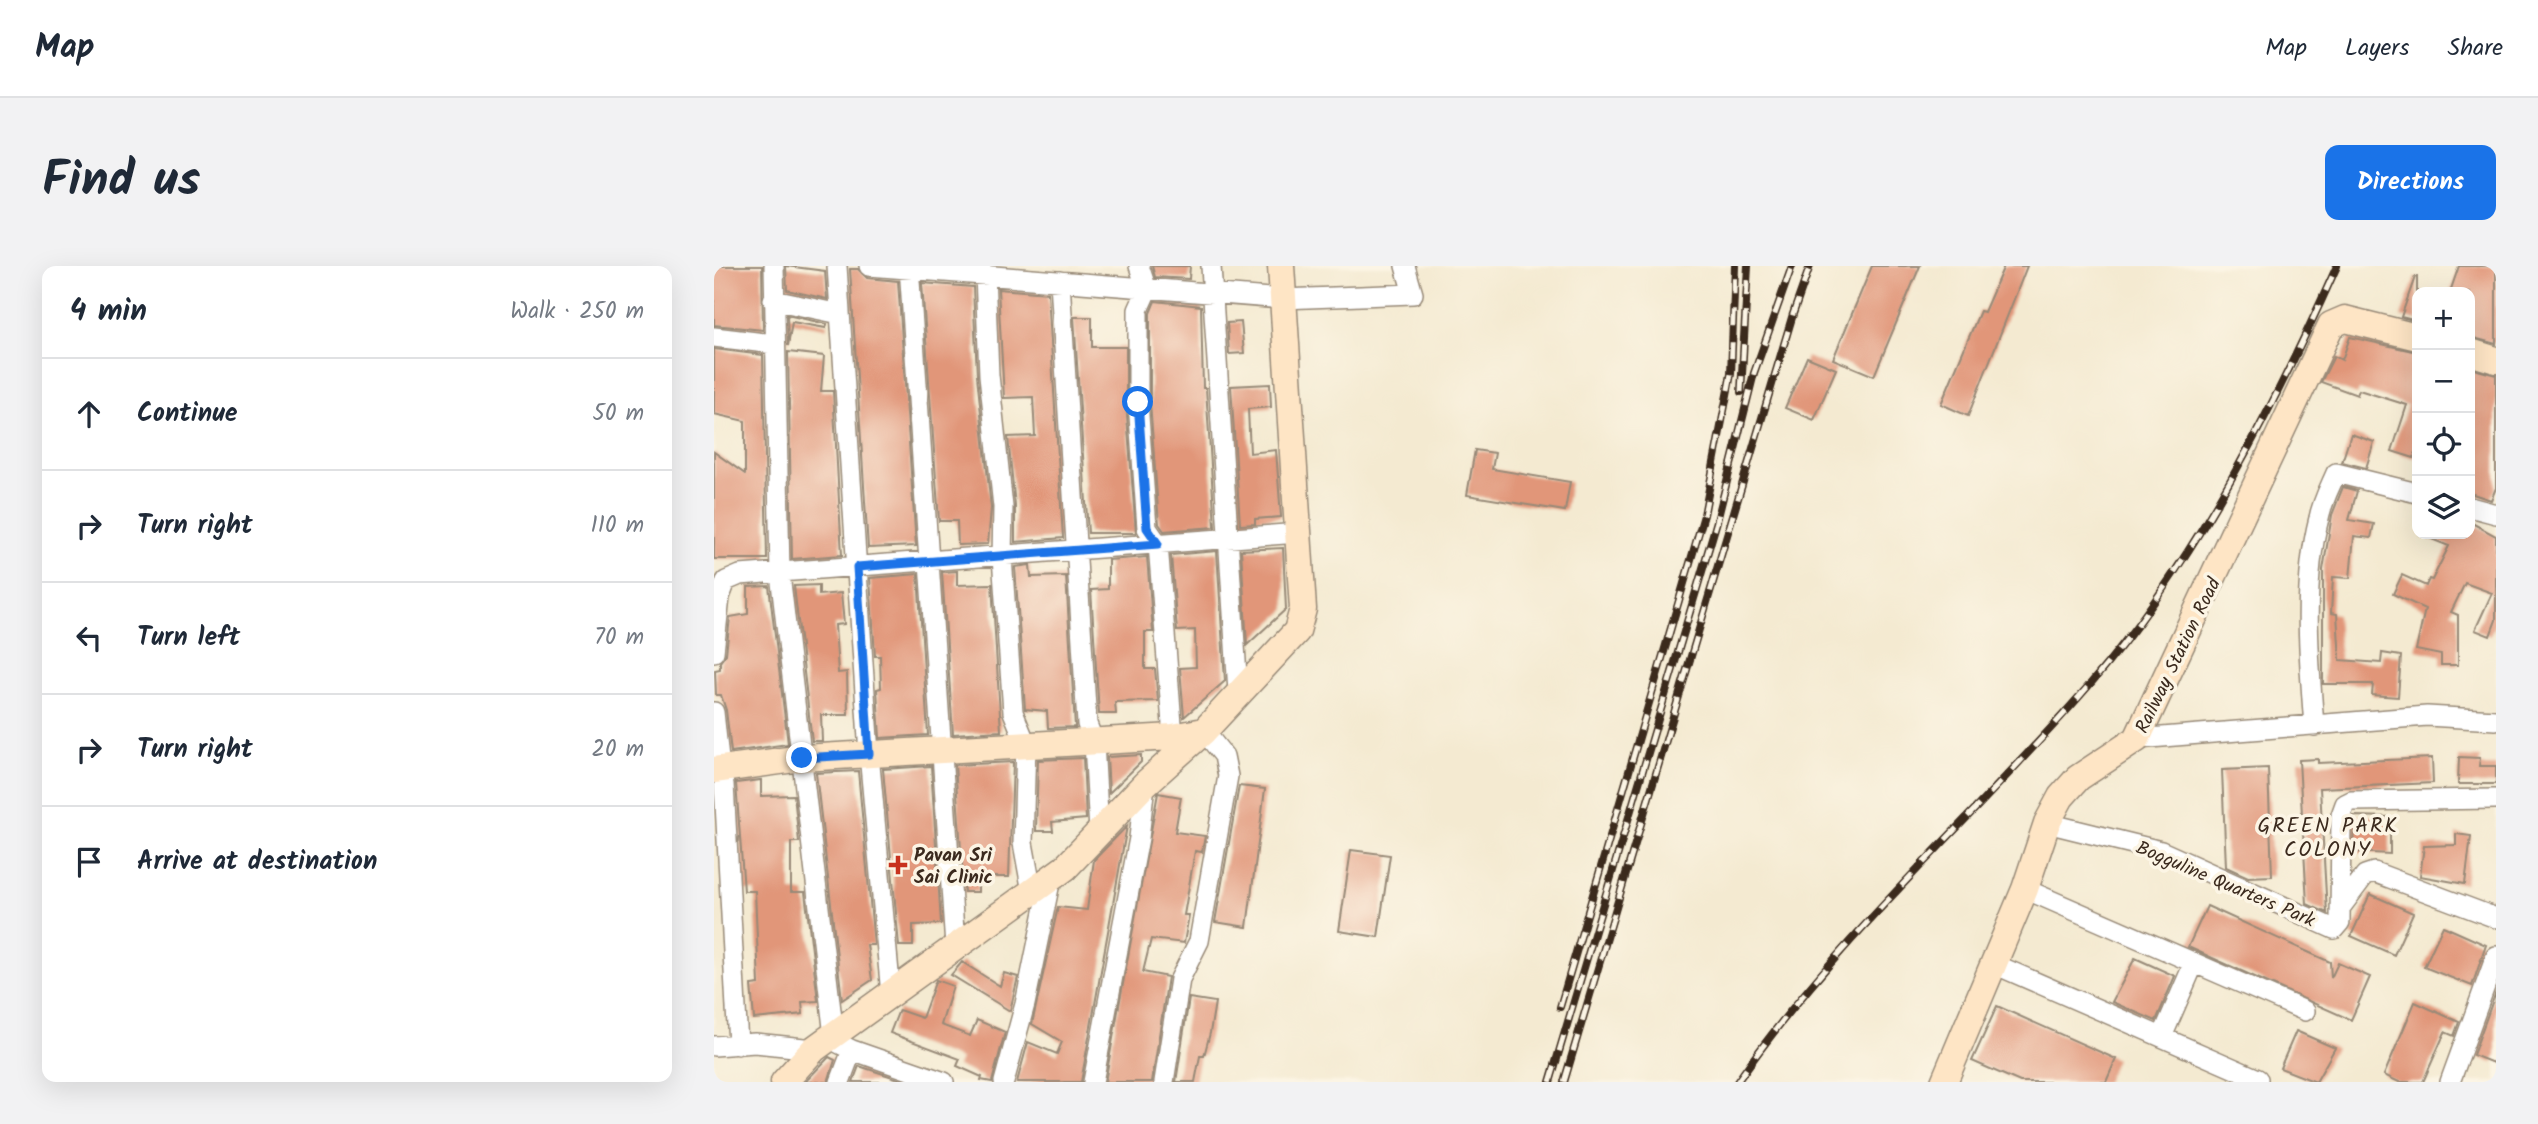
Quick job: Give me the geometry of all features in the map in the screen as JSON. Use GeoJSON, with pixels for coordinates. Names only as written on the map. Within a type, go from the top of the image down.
{"type":"FeatureCollection","features":[{"type":"Feature","properties":{"kind":"street"},"geometry":{"type":"LineString","coordinates":[[774,266],[780,574],[833,1045],[840,1082]]}},
{"type":"Feature","properties":{"kind":"street"},"geometry":{"type":"LineString","coordinates":[[837,266],[869,754],[891,995]]}},
{"type":"Feature","properties":{"kind":"street"},"geometry":{"type":"LineString","coordinates":[[869,266],[909,267],[1147,290],[1282,299],[1413,294],[1405,266]]}},
{"type":"Feature","properties":{"kind":"street"},"geometry":{"type":"LineString","coordinates":[[1139,266],[1147,290],[1138,310],[1138,402],[1147,528],[1158,544],[1172,737]]}},
{"type":"Feature","properties":{"kind":"street"},"geometry":{"type":"LineString","coordinates":[[1211,266],[1238,692]]}},
{"type":"Feature","properties":{"kind":"street"},"geometry":{"type":"LineString","coordinates":[[784,1082],[833,1045],[891,995],[1041,885],[1204,731],[1297,631],[1302,621],[1299,533],[1281,266]]}},
{"type":"Feature","properties":{"kind":"street"},"geometry":{"type":"LineString","coordinates":[[909,267],[955,946]]}},
{"type":"Feature","properties":{"kind":"street"},"geometry":{"type":"LineString","coordinates":[[985,274],[989,375],[1003,507],[1002,557],[1013,712],[1026,744],[1023,843],[1041,885],[1025,1004],[1004,1082]]}},
{"type":"Feature","properties":{"kind":"street"},"geometry":{"type":"LineString","coordinates":[[1060,281],[1087,724],[1094,742],[1099,832]]}},
{"type":"Feature","properties":{"kind":"street"},"geometry":{"type":"LineString","coordinates":[[773,300],[840,314]]}},
{"type":"Feature","properties":{"kind":"street","name":"Railway Station Road"},"geometry":{"type":"LineString","coordinates":[[1944,1082],[2025,889],[2047,823],[2061,797],[2078,778],[2137,739],[2331,325],[2345,319],[2412,336]]}},
{"type":"Feature","properties":{"kind":"street"},"geometry":{"type":"LineString","coordinates":[[714,337],[774,344]]}},
{"type":"Feature","properties":{"kind":"street"},"geometry":{"type":"LineString","coordinates":[[2475,354],[2496,360]]}},
{"type":"Feature","properties":{"kind":"street"},"geometry":{"type":"LineString","coordinates":[[2314,726],[2309,650],[2312,553],[2319,515],[2336,472],[2412,492]]}},
{"type":"Feature","properties":{"kind":"street"},"geometry":{"type":"LineString","coordinates":[[2475,508],[2496,514]]}},
{"type":"Feature","properties":{"kind":"street"},"geometry":{"type":"LineString","coordinates":[[714,652],[720,597],[726,581],[740,575],[1299,533]]}},
{"type":"Feature","properties":{"kind":"street"},"geometry":{"type":"LineString","coordinates":[[714,712],[738,1045]]}},
{"type":"Feature","properties":{"kind":"street"},"geometry":{"type":"LineString","coordinates":[[2137,739],[2427,716],[2496,720]]}},
{"type":"Feature","properties":{"kind":"street"},"geometry":{"type":"LineString","coordinates":[[720,775],[802,758],[1172,737],[1204,731]]}},
{"type":"Feature","properties":{"kind":"street"},"geometry":{"type":"LineString","coordinates":[[1164,1082],[1180,979],[1199,941],[1228,776],[1224,756],[1204,731]]}},
{"type":"Feature","properties":{"kind":"street"},"geometry":{"type":"LineString","coordinates":[[1093,1082],[1139,838],[1145,785]]}},
{"type":"Feature","properties":{"kind":"street","name":"Bogguline Quarters Park"},"geometry":{"type":"LineString","coordinates":[[2047,823],[2161,851],[2334,929],[2340,922],[2341,815],[2345,804],[2351,801],[2496,799]]}},
{"type":"Feature","properties":{"kind":"street"},"geometry":{"type":"LineString","coordinates":[[2341,907],[2365,876],[2374,872],[2496,918]]}},
{"type":"Feature","properties":{"kind":"street"},"geometry":{"type":"LineString","coordinates":[[2025,889],[2305,1011]]}},
{"type":"Feature","properties":{"kind":"street"},"geometry":{"type":"LineString","coordinates":[[2450,1082],[2496,956]]}},
{"type":"Feature","properties":{"kind":"street"},"geometry":{"type":"LineString","coordinates":[[2162,1037],[2194,962]]}},
{"type":"Feature","properties":{"kind":"street"},"geometry":{"type":"LineString","coordinates":[[1994,964],[2258,1079]]}},
{"type":"Feature","properties":{"kind":"street"},"geometry":{"type":"LineString","coordinates":[[714,1046],[755,1043],[833,1045],[915,1077],[944,1082]]}},
{"type":"Feature","properties":{"kind":"building"},"geometry":{"type":"Polygon","coordinates":[[[714,266],[762,266],[763,330],[714,325],[714,266]]]}},
{"type":"Feature","properties":{"kind":"building"},"geometry":{"type":"Polygon","coordinates":[[[786,266],[825,271],[827,299],[787,290],[786,266]]]}},
{"type":"Feature","properties":{"kind":"building"},"geometry":{"type":"Polygon","coordinates":[[[1152,266],[1190,266],[1189,279],[1155,277],[1152,266]]]}},
{"type":"Feature","properties":{"kind":"building"},"geometry":{"type":"Polygon","coordinates":[[[1872,266],[1920,266],[1874,376],[1833,359],[1872,266]]]}},
{"type":"Feature","properties":{"kind":"building"},"geometry":{"type":"Polygon","coordinates":[[[2004,266],[2027,266],[1968,416],[1941,404],[1980,311],[1984,312],[2004,266]]]}},
{"type":"Feature","properties":{"kind":"building"},"geometry":{"type":"Polygon","coordinates":[[[2459,266],[2496,266],[2496,344],[2475,338],[2475,287],[2452,287],[2459,266]]]}},
{"type":"Feature","properties":{"kind":"building"},"geometry":{"type":"Polygon","coordinates":[[[850,269],[858,269],[867,278],[898,281],[916,546],[868,548],[850,269]]]}},
{"type":"Feature","properties":{"kind":"building"},"geometry":{"type":"Polygon","coordinates":[[[2415,277],[2417,277],[2417,287],[2412,287],[2412,320],[2401,317],[2415,277]]]}},
{"type":"Feature","properties":{"kind":"building"},"geometry":{"type":"Polygon","coordinates":[[[922,283],[973,287],[977,376],[991,508],[988,544],[958,545],[957,521],[939,521],[922,283]]]}},
{"type":"Feature","properties":{"kind":"building"},"geometry":{"type":"Polygon","coordinates":[[[998,289],[1048,293],[1063,538],[1015,542],[1015,506],[1008,437],[1035,436],[1033,397],[1004,398],[998,289]]]}},
{"type":"Feature","properties":{"kind":"building"},"geometry":{"type":"Polygon","coordinates":[[[1155,301],[1201,306],[1203,388],[1206,388],[1215,527],[1164,531],[1159,524],[1150,402],[1150,313],[1155,301]]]}},
{"type":"Feature","properties":{"kind":"building"},"geometry":{"type":"Polygon","coordinates":[[[787,315],[827,324],[826,328],[792,322],[788,346],[787,315]]]}},
{"type":"Feature","properties":{"kind":"building"},"geometry":{"type":"Polygon","coordinates":[[[1074,317],[1092,317],[1092,347],[1126,347],[1126,403],[1136,533],[1088,533],[1074,317]]]}},
{"type":"Feature","properties":{"kind":"building"},"geometry":{"type":"Polygon","coordinates":[[[1241,322],[1244,353],[1229,354],[1227,323],[1241,322]]]}},
{"type":"Feature","properties":{"kind":"building"},"geometry":{"type":"Polygon","coordinates":[[[2350,337],[2412,351],[2412,457],[2392,451],[2407,405],[2359,390],[2357,395],[2321,382],[2334,356],[2342,360],[2350,337]]]}},
{"type":"Feature","properties":{"kind":"building"},"geometry":{"type":"Polygon","coordinates":[[[714,349],[763,355],[767,559],[714,559],[714,452],[745,474],[745,421],[714,414],[714,349]]]}},
{"type":"Feature","properties":{"kind":"building"},"geometry":{"type":"Polygon","coordinates":[[[788,352],[824,356],[821,391],[833,391],[842,555],[792,559],[788,352]]]}},
{"type":"Feature","properties":{"kind":"building"},"geometry":{"type":"Polygon","coordinates":[[[1807,357],[1836,369],[1814,420],[1785,408],[1807,357]]]}},
{"type":"Feature","properties":{"kind":"building"},"geometry":{"type":"Polygon","coordinates":[[[2475,369],[2496,375],[2496,488],[2491,500],[2475,495],[2475,369]]]}},
{"type":"Feature","properties":{"kind":"building"},"geometry":{"type":"Polygon","coordinates":[[[1270,384],[1271,407],[1248,409],[1250,453],[1276,450],[1281,517],[1255,519],[1255,524],[1240,525],[1231,386],[1270,384]]]}},
{"type":"Feature","properties":{"kind":"building"},"geometry":{"type":"Polygon","coordinates":[[[2351,434],[2374,442],[2366,468],[2342,462],[2351,434]]]}},
{"type":"Feature","properties":{"kind":"building"},"geometry":{"type":"Polygon","coordinates":[[[1475,450],[1495,453],[1492,469],[1570,482],[1565,511],[1467,495],[1475,450]]]}},
{"type":"Feature","properties":{"kind":"building"},"geometry":{"type":"Polygon","coordinates":[[[2343,487],[2357,491],[2349,520],[2374,524],[2371,538],[2354,536],[2350,578],[2333,577],[2331,613],[2337,614],[2340,660],[2381,663],[2382,653],[2401,656],[2398,697],[2372,695],[2373,684],[2323,684],[2323,570],[2332,515],[2343,487]]]}},
{"type":"Feature","properties":{"kind":"building"},"geometry":{"type":"Polygon","coordinates":[[[2475,525],[2496,536],[2496,620],[2490,636],[2475,630],[2492,593],[2465,583],[2451,612],[2458,615],[2458,665],[2441,665],[2441,655],[2416,650],[2425,609],[2393,594],[2402,575],[2426,586],[2429,579],[2432,580],[2449,546],[2432,539],[2475,539],[2475,525]]]}},
{"type":"Feature","properties":{"kind":"building"},"geometry":{"type":"Polygon","coordinates":[[[1283,548],[1286,609],[1247,645],[1241,550],[1283,548]]]}},
{"type":"Feature","properties":{"kind":"building"},"geometry":{"type":"Polygon","coordinates":[[[1217,551],[1225,681],[1184,717],[1180,668],[1196,667],[1195,630],[1177,631],[1171,555],[1217,551]]]}},
{"type":"Feature","properties":{"kind":"building"},"geometry":{"type":"Polygon","coordinates":[[[1147,557],[1153,632],[1145,632],[1145,669],[1155,669],[1158,701],[1115,702],[1116,714],[1099,714],[1091,590],[1108,589],[1108,560],[1147,557]]]}},
{"type":"Feature","properties":{"kind":"building"},"geometry":{"type":"Polygon","coordinates":[[[1030,565],[1031,577],[1066,576],[1075,727],[1048,728],[1047,711],[1025,709],[1015,567],[1030,565]]]}},
{"type":"Feature","properties":{"kind":"building"},"geometry":{"type":"Polygon","coordinates":[[[957,571],[957,585],[992,584],[1001,731],[953,734],[942,572],[957,571]]]}},
{"type":"Feature","properties":{"kind":"building"},"geometry":{"type":"Polygon","coordinates":[[[918,574],[928,735],[880,738],[877,689],[881,688],[880,656],[875,656],[870,578],[918,574]]]}},
{"type":"Feature","properties":{"kind":"building"},"geometry":{"type":"Polygon","coordinates":[[[819,585],[819,595],[841,593],[844,624],[835,625],[838,673],[847,672],[848,715],[821,715],[822,741],[812,741],[794,586],[819,585]]]}},
{"type":"Feature","properties":{"kind":"building"},"geometry":{"type":"Polygon","coordinates":[[[769,586],[788,744],[731,752],[726,710],[721,695],[716,695],[715,670],[720,669],[720,662],[726,654],[730,617],[748,614],[748,587],[769,586]]]}},
{"type":"Feature","properties":{"kind":"building"},"geometry":{"type":"Polygon","coordinates":[[[1141,755],[1141,762],[1109,793],[1107,757],[1141,755]]]}},
{"type":"Feature","properties":{"kind":"building"},"geometry":{"type":"Polygon","coordinates":[[[2459,757],[2480,758],[2479,766],[2496,766],[2496,784],[2458,784],[2459,757]]]}},
{"type":"Feature","properties":{"kind":"building"},"geometry":{"type":"Polygon","coordinates":[[[1083,758],[1086,819],[1052,822],[1053,831],[1036,831],[1038,760],[1083,758]]]}},
{"type":"Feature","properties":{"kind":"building"},"geometry":{"type":"Polygon","coordinates":[[[2432,758],[2433,783],[2320,788],[2327,913],[2307,904],[2299,760],[2318,759],[2318,763],[2432,758]]]}},
{"type":"Feature","properties":{"kind":"building"},"geometry":{"type":"Polygon","coordinates":[[[1013,762],[1009,877],[978,877],[978,892],[964,892],[955,765],[1013,762]]]}},
{"type":"Feature","properties":{"kind":"building"},"geometry":{"type":"Polygon","coordinates":[[[931,766],[941,924],[913,925],[913,946],[899,946],[883,769],[931,766]]]}},
{"type":"Feature","properties":{"kind":"building"},"geometry":{"type":"Polygon","coordinates":[[[2268,768],[2272,876],[2248,877],[2226,867],[2222,770],[2268,768]]]}},
{"type":"Feature","properties":{"kind":"building"},"geometry":{"type":"Polygon","coordinates":[[[858,771],[874,945],[867,945],[872,980],[842,1000],[816,773],[858,771]]]}},
{"type":"Feature","properties":{"kind":"building"},"geometry":{"type":"Polygon","coordinates":[[[761,780],[761,796],[794,795],[799,842],[791,842],[791,892],[805,892],[818,1001],[802,1002],[803,1014],[754,1019],[751,985],[759,984],[755,891],[744,891],[736,783],[761,780]]]}},
{"type":"Feature","properties":{"kind":"building"},"geometry":{"type":"Polygon","coordinates":[[[1239,786],[1265,789],[1247,927],[1215,922],[1239,786]]]}},
{"type":"Feature","properties":{"kind":"building"},"geometry":{"type":"Polygon","coordinates":[[[1158,793],[1181,797],[1175,832],[1205,836],[1202,852],[1195,851],[1184,915],[1189,915],[1184,943],[1151,939],[1143,972],[1168,977],[1152,1082],[1105,1082],[1158,793]]]}},
{"type":"Feature","properties":{"kind":"building"},"geometry":{"type":"Polygon","coordinates":[[[2354,816],[2390,817],[2390,854],[2353,852],[2354,816]]]}},
{"type":"Feature","properties":{"kind":"building"},"geometry":{"type":"Polygon","coordinates":[[[1127,826],[1081,1082],[1017,1082],[1028,1042],[1057,1054],[1062,1042],[1032,1024],[1058,907],[1087,910],[1094,860],[1127,826]]]}},
{"type":"Feature","properties":{"kind":"building"},"geometry":{"type":"Polygon","coordinates":[[[2456,834],[2471,836],[2465,884],[2420,876],[2424,846],[2456,845],[2456,834]]]}},
{"type":"Feature","properties":{"kind":"building"},"geometry":{"type":"Polygon","coordinates":[[[1351,850],[1390,855],[1378,937],[1339,931],[1351,850]]]}},
{"type":"Feature","properties":{"kind":"building"},"geometry":{"type":"Polygon","coordinates":[[[2370,894],[2413,913],[2394,955],[2351,936],[2370,894]]]}},
{"type":"Feature","properties":{"kind":"building"},"geometry":{"type":"Polygon","coordinates":[[[2207,906],[2330,962],[2331,978],[2338,963],[2370,977],[2351,1020],[2188,947],[2207,906]]]}},
{"type":"Feature","properties":{"kind":"building"},"geometry":{"type":"Polygon","coordinates":[[[2443,926],[2486,945],[2472,986],[2424,967],[2443,926]]]}},
{"type":"Feature","properties":{"kind":"building"},"geometry":{"type":"Polygon","coordinates":[[[2135,958],[2175,976],[2156,1021],[2112,1002],[2135,958]]]}},
{"type":"Feature","properties":{"kind":"building"},"geometry":{"type":"Polygon","coordinates":[[[962,962],[1000,986],[1004,973],[1018,977],[1010,1011],[951,975],[962,962]]]}},
{"type":"Feature","properties":{"kind":"building"},"geometry":{"type":"Polygon","coordinates":[[[936,980],[953,986],[941,1025],[970,1036],[977,1020],[1005,1032],[992,1082],[981,1080],[982,1077],[957,1066],[960,1059],[890,1033],[899,1010],[922,1018],[936,980]]]}},
{"type":"Feature","properties":{"kind":"building"},"geometry":{"type":"Polygon","coordinates":[[[2496,992],[2496,1055],[2493,1063],[2473,1055],[2496,992]]]}},
{"type":"Feature","properties":{"kind":"building"},"geometry":{"type":"Polygon","coordinates":[[[1189,998],[1215,1002],[1210,1033],[1204,1056],[1200,1056],[1195,1082],[1176,1082],[1189,998]]]}},
{"type":"Feature","properties":{"kind":"building"},"geometry":{"type":"Polygon","coordinates":[[[2415,1002],[2459,1022],[2454,1036],[2445,1032],[2423,1082],[2399,1082],[2384,1075],[2415,1002]]]}},
{"type":"Feature","properties":{"kind":"building"},"geometry":{"type":"Polygon","coordinates":[[[1997,1006],[2116,1059],[2106,1082],[2020,1082],[1972,1061],[1997,1006]]]}},
{"type":"Feature","properties":{"kind":"building"},"geometry":{"type":"Polygon","coordinates":[[[2296,1031],[2335,1048],[2316,1082],[2280,1068],[2296,1031]]]}},
{"type":"Feature","properties":{"kind":"building"},"geometry":{"type":"Polygon","coordinates":[[[829,1057],[835,1060],[828,1082],[805,1082],[829,1057]]]}},
{"type":"Feature","properties":{"kind":"building"},"geometry":{"type":"Polygon","coordinates":[[[859,1066],[905,1081],[905,1082],[853,1082],[859,1066]]]}},
{"type":"Feature","properties":{"kind":"railway"},"geometry":{"type":"LineString","coordinates":[[1560,1007],[1704,515],[1731,374],[1735,266]]}},
{"type":"Feature","properties":{"kind":"railway"},"geometry":{"type":"LineString","coordinates":[[1741,392],[1748,266]]}},
{"type":"Feature","properties":{"kind":"railway"},"geometry":{"type":"LineString","coordinates":[[1550,1082],[1717,521],[1754,373],[1792,266]]}},
{"type":"Feature","properties":{"kind":"railway"},"geometry":{"type":"LineString","coordinates":[[1564,1082],[1793,314],[1810,266]]}},
{"type":"Feature","properties":{"kind":"railway"},"geometry":{"type":"LineString","coordinates":[[1737,1082],[1776,1028],[1863,927],[2047,733],[2129,637],[2164,588],[2229,484],[2286,375],[2337,266]]}},
{"type":"Feature","properties":{"kind":"place","name":"Pavan Sri Sai Clinic"},"geometry":{"type":"Point","coordinates":[898,865]}},
{"type":"Feature","properties":{"kind":"district","name":"GREEN PARK COLONY"},"geometry":{"type":"Point","coordinates":[2328,837]}},
{"type":"Feature","properties":{"kind":"route"},"geometry":{"type":"LineString","coordinates":[[802,758],[869,754],[857,567],[1158,544],[1147,528],[1138,402]]}}]}
